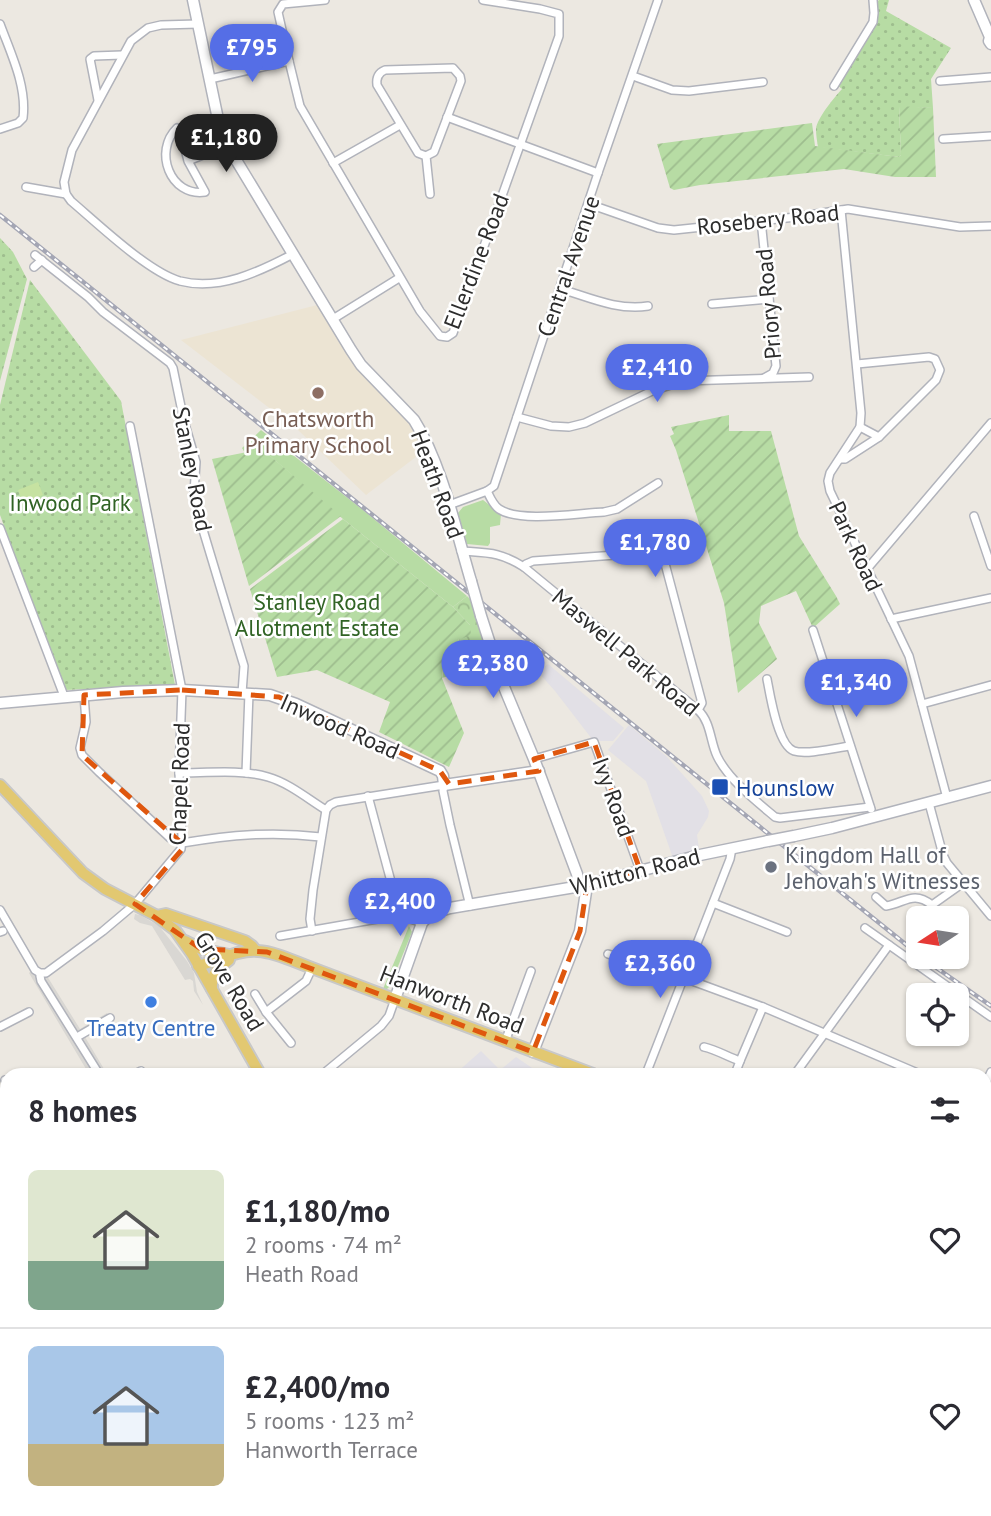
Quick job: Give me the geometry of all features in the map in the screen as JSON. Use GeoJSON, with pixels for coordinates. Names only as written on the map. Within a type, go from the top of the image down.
{"type":"FeatureCollection","features":[{"type":"Feature","properties":{"kind":"main road","name":"Hanworth Road"},"geometry":{"type":"LineString","coordinates":[[0,785],[96,884],[157,916],[166,914],[245,941],[255,950]]}},
{"type":"Feature","properties":{"kind":"main road","name":"Grove Road"},"geometry":{"type":"LineString","coordinates":[[157,916],[182,939],[257,1068]]}},
{"type":"Feature","properties":{"kind":"main road","name":"Hanworth Road"},"geometry":{"type":"LineString","coordinates":[[182,939],[201,949],[232,954]]}},
{"type":"Feature","properties":{"kind":"main road","name":"Hanworth Road"},"geometry":{"type":"LineString","coordinates":[[197,964],[255,950],[267,953],[577,1068]]}},
{"type":"Feature","properties":{"kind":"main road"},"geometry":{"type":"LineString","coordinates":[[213,993],[214,974],[232,954]]}},
{"type":"Feature","properties":{"kind":"street","name":"Heath Road"},"geometry":{"type":"LineString","coordinates":[[193,0],[219,124],[227,145],[361,365],[415,419],[432,453],[504,687],[583,885]]}},
{"type":"Feature","properties":{"kind":"street","name":"Ellerdine Road"},"geometry":{"type":"LineString","coordinates":[[325,0],[283,4],[278,12],[300,106],[420,312],[440,336],[447,337],[453,333],[559,36],[559,14],[483,0]]}},
{"type":"Feature","properties":{"kind":"street","name":"Central Avenue"},"geometry":{"type":"LineString","coordinates":[[487,491],[494,486],[658,0]]}},
{"type":"Feature","properties":{"kind":"street"},"geometry":{"type":"LineString","coordinates":[[834,86],[873,22],[873,0]]}},
{"type":"Feature","properties":{"kind":"street"},"geometry":{"type":"LineString","coordinates":[[974,0],[991,37],[991,44]]}},
{"type":"Feature","properties":{"kind":"street"},"geometry":{"type":"LineString","coordinates":[[0,24],[20,78],[24,107],[23,118],[0,130]]}},
{"type":"Feature","properties":{"kind":"street"},"geometry":{"type":"LineString","coordinates":[[198,24],[148,28],[131,41],[72,150],[64,183],[66,194],[125,246],[159,272],[178,280],[198,284],[221,282],[256,273],[293,254]]}},
{"type":"Feature","properties":{"kind":"street"},"geometry":{"type":"LineString","coordinates":[[98,100],[90,59],[94,56],[122,55]]}},
{"type":"Feature","properties":{"kind":"street"},"geometry":{"type":"LineString","coordinates":[[210,79],[289,61]]}},
{"type":"Feature","properties":{"kind":"street"},"geometry":{"type":"LineString","coordinates":[[453,68],[460,76],[461,81],[433,152],[426,156],[418,153],[377,85],[377,76],[384,70],[453,68]]}},
{"type":"Feature","properties":{"kind":"street"},"geometry":{"type":"LineString","coordinates":[[633,76],[672,90],[689,91],[763,82]]}},
{"type":"Feature","properties":{"kind":"street"},"geometry":{"type":"LineString","coordinates":[[940,81],[991,77]]}},
{"type":"Feature","properties":{"kind":"street"},"geometry":{"type":"LineString","coordinates":[[447,117],[598,173]]}},
{"type":"Feature","properties":{"kind":"street"},"geometry":{"type":"LineString","coordinates":[[333,163],[400,125]]}},
{"type":"Feature","properties":{"kind":"street"},"geometry":{"type":"LineString","coordinates":[[177,128],[180,130],[188,161],[205,192],[184,188],[168,170],[165,156],[167,143],[177,128]]}},
{"type":"Feature","properties":{"kind":"street"},"geometry":{"type":"LineString","coordinates":[[943,139],[991,136]]}},
{"type":"Feature","properties":{"kind":"street"},"geometry":{"type":"LineString","coordinates":[[188,161],[227,145]]}},
{"type":"Feature","properties":{"kind":"street"},"geometry":{"type":"LineString","coordinates":[[426,156],[430,194]]}},
{"type":"Feature","properties":{"kind":"street"},"geometry":{"type":"LineString","coordinates":[[26,187],[66,194]]}},
{"type":"Feature","properties":{"kind":"street","name":"Rosebery Road"},"geometry":{"type":"LineString","coordinates":[[589,204],[658,228],[674,230],[848,209],[960,227],[991,226]]}},
{"type":"Feature","properties":{"kind":"street"},"geometry":{"type":"LineString","coordinates":[[841,210],[857,364],[860,427],[879,438]]}},
{"type":"Feature","properties":{"kind":"street","name":"Priory Road"},"geometry":{"type":"LineString","coordinates":[[761,220],[776,366],[773,373],[761,379]]}},
{"type":"Feature","properties":{"kind":"street","name":"Stanley Road"},"geometry":{"type":"LineString","coordinates":[[34,267],[39,258],[173,368],[196,462],[194,492],[197,510],[244,666],[246,773]]}},
{"type":"Feature","properties":{"kind":"street"},"geometry":{"type":"LineString","coordinates":[[333,319],[399,278]]}},
{"type":"Feature","properties":{"kind":"street"},"geometry":{"type":"LineString","coordinates":[[561,289],[611,305],[648,306]]}},
{"type":"Feature","properties":{"kind":"street"},"geometry":{"type":"LineString","coordinates":[[712,304],[769,299]]}},
{"type":"Feature","properties":{"kind":"street"},"geometry":{"type":"LineString","coordinates":[[840,459],[845,459],[879,438],[936,380],[940,370],[935,359],[929,357],[857,364]]}},
{"type":"Feature","properties":{"kind":"street"},"geometry":{"type":"LineString","coordinates":[[517,417],[551,426],[569,427],[585,423],[666,385],[809,377]]}},
{"type":"Feature","properties":{"kind":"street"},"geometry":{"type":"LineString","coordinates":[[867,569],[991,423]]}},
{"type":"Feature","properties":{"kind":"street","name":"Chapel Road"},"geometry":{"type":"LineString","coordinates":[[0,910],[30,963],[37,972],[46,973],[135,904],[178,854],[182,843],[179,774],[182,690],[130,426]]}},
{"type":"Feature","properties":{"kind":"street","name":"Park Road"},"geometry":{"type":"LineString","coordinates":[[860,427],[830,473],[830,491],[909,656],[947,798]]}},
{"type":"Feature","properties":{"kind":"street"},"geometry":{"type":"LineString","coordinates":[[449,505],[487,491],[496,508],[523,517],[604,512],[617,509],[658,483]]}},
{"type":"Feature","properties":{"kind":"street"},"geometry":{"type":"LineString","coordinates":[[974,516],[991,566]]}},
{"type":"Feature","properties":{"kind":"street"},"geometry":{"type":"LineString","coordinates":[[0,527],[64,696]]}},
{"type":"Feature","properties":{"kind":"street","name":"Maswell Park Road"},"geometry":{"type":"LineString","coordinates":[[461,551],[507,556],[524,567],[698,710],[707,720],[716,755],[723,767],[775,817],[872,811]]}},
{"type":"Feature","properties":{"kind":"street"},"geometry":{"type":"LineString","coordinates":[[524,567],[526,564],[546,560],[657,552],[663,556],[702,703],[698,710]]}},
{"type":"Feature","properties":{"kind":"street"},"geometry":{"type":"LineString","coordinates":[[891,619],[991,598]]}},
{"type":"Feature","properties":{"kind":"street"},"geometry":{"type":"LineString","coordinates":[[813,630],[872,811]]}},
{"type":"Feature","properties":{"kind":"street"},"geometry":{"type":"LineString","coordinates":[[766,679],[786,745],[794,751],[850,746]]}},
{"type":"Feature","properties":{"kind":"street"},"geometry":{"type":"LineString","coordinates":[[922,704],[991,685]]}},
{"type":"Feature","properties":{"kind":"street","name":"Inwood Road"},"geometry":{"type":"LineString","coordinates":[[1,703],[64,696],[182,690],[279,697],[439,771],[444,785]]}},
{"type":"Feature","properties":{"kind":"street"},"geometry":{"type":"LineString","coordinates":[[0,691],[1,703]]}},
{"type":"Feature","properties":{"kind":"street"},"geometry":{"type":"LineString","coordinates":[[84,695],[86,722],[80,748],[82,755],[170,838],[182,843],[246,834],[321,837]]}},
{"type":"Feature","properties":{"kind":"street","name":"Ivy Road"},"geometry":{"type":"LineString","coordinates":[[534,759],[594,742],[640,870]]}},
{"type":"Feature","properties":{"kind":"street"},"geometry":{"type":"LineString","coordinates":[[312,931],[310,919],[321,837],[326,810],[330,805],[368,796],[539,771]]}},
{"type":"Feature","properties":{"kind":"street"},"geometry":{"type":"LineString","coordinates":[[179,774],[246,773],[268,777],[326,810]]}},
{"type":"Feature","properties":{"kind":"street"},"geometry":{"type":"LineString","coordinates":[[444,785],[450,825],[471,906]]}},
{"type":"Feature","properties":{"kind":"street","name":"Whitton Road"},"geometry":{"type":"LineString","coordinates":[[422,923],[430,914],[450,908],[583,885],[732,848],[832,828],[872,811],[929,803],[991,786]]}},
{"type":"Feature","properties":{"kind":"street"},"geometry":{"type":"LineString","coordinates":[[368,796],[400,915]]}},
{"type":"Feature","properties":{"kind":"street"},"geometry":{"type":"LineString","coordinates":[[929,803],[943,855],[991,916]]}},
{"type":"Feature","properties":{"kind":"street"},"geometry":{"type":"LineString","coordinates":[[648,1068],[732,848]]}},
{"type":"Feature","properties":{"kind":"street"},"geometry":{"type":"LineString","coordinates":[[876,897],[886,906],[917,897],[932,905],[963,883]]}},
{"type":"Feature","properties":{"kind":"street"},"geometry":{"type":"LineString","coordinates":[[533,1052],[580,931],[583,885]]}},
{"type":"Feature","properties":{"kind":"street"},"geometry":{"type":"LineString","coordinates":[[713,903],[787,932]]}},
{"type":"Feature","properties":{"kind":"street"},"geometry":{"type":"LineString","coordinates":[[280,936],[400,915],[422,923],[389,1016],[333,1068]]}},
{"type":"Feature","properties":{"kind":"street"},"geometry":{"type":"LineString","coordinates":[[866,928],[991,1017]]}},
{"type":"Feature","properties":{"kind":"street"},"geometry":{"type":"LineString","coordinates":[[799,1068],[889,945]]}},
{"type":"Feature","properties":{"kind":"street"},"geometry":{"type":"LineString","coordinates":[[608,954],[762,1007],[906,1068]]}},
{"type":"Feature","properties":{"kind":"street"},"geometry":{"type":"LineString","coordinates":[[266,1012],[306,981],[312,968]]}},
{"type":"Feature","properties":{"kind":"street"},"geometry":{"type":"LineString","coordinates":[[505,1042],[531,971]]}},
{"type":"Feature","properties":{"kind":"street"},"geometry":{"type":"LineString","coordinates":[[40,976],[95,1068]]}},
{"type":"Feature","properties":{"kind":"street"},"geometry":{"type":"LineString","coordinates":[[255,994],[291,1043]]}},
{"type":"Feature","properties":{"kind":"street"},"geometry":{"type":"LineString","coordinates":[[737,1068],[762,1007]]}},
{"type":"Feature","properties":{"kind":"street"},"geometry":{"type":"LineString","coordinates":[[0,1027],[29,1012]]}},
{"type":"Feature","properties":{"kind":"street"},"geometry":{"type":"LineString","coordinates":[[77,1037],[110,1018]]}},
{"type":"Feature","properties":{"kind":"street"},"geometry":{"type":"LineString","coordinates":[[704,1047],[740,1061]]}},
{"type":"Feature","properties":{"kind":"highlighted area"},"geometry":{"type":"Polygon","coordinates":[[[182,690],[279,697],[440,771],[449,784],[539,771],[534,759],[594,742],[640,870],[587,885],[580,931],[533,1052],[267,952],[201,949],[135,904],[185,846],[82,755],[84,695],[182,690]]]}},
{"type":"Feature","properties":{"kind":"shaded area","name":"Chatsworth Primary School"},"geometry":{"type":"Polygon","coordinates":[[[321,304],[351,350],[414,422],[425,450],[366,495],[298,430],[181,340],[321,304]]]}},
{"type":"Feature","properties":{"kind":"shaded area"},"geometry":{"type":"Polygon","coordinates":[[[548,664],[624,728],[613,741],[592,739],[538,672],[548,664]]]}},
{"type":"Feature","properties":{"kind":"shaded area"},"geometry":{"type":"Polygon","coordinates":[[[629,725],[667,757],[702,796],[709,811],[697,835],[700,855],[674,861],[646,781],[608,750],[629,725]]]}},
{"type":"Feature","properties":{"kind":"shaded area"},"geometry":{"type":"Polygon","coordinates":[[[135,914],[159,926],[187,961],[194,973],[197,992],[203,1005],[194,991],[193,981],[185,980],[152,926],[134,919],[135,914]]]}},
{"type":"Feature","properties":{"kind":"shaded area"},"geometry":{"type":"Polygon","coordinates":[[[32,970],[37,975],[47,976],[80,1029],[107,1013],[111,1021],[85,1037],[103,1068],[85,1068],[29,973],[32,970]]]}},
{"type":"Feature","properties":{"kind":"shaded area"},"geometry":{"type":"Polygon","coordinates":[[[481,1051],[498,1068],[462,1068],[481,1051]]]}},
{"type":"Feature","properties":{"kind":"shaded area"},"geometry":{"type":"Polygon","coordinates":[[[516,1057],[532,1068],[502,1068],[516,1057]]]}},
{"type":"Feature","properties":{"kind":"green space"},"geometry":{"type":"Polygon","coordinates":[[[879,0],[889,0],[886,11],[951,48],[931,79],[933,108],[899,107],[899,157],[818,147],[816,131],[819,119],[842,89],[837,85],[876,23],[879,0]]]}},
{"type":"Feature","properties":{"kind":"green space"},"geometry":{"type":"Polygon","coordinates":[[[899,106],[933,108],[936,177],[895,177],[844,169],[674,190],[670,188],[657,144],[812,123],[815,146],[899,157],[899,106]]]}},
{"type":"Feature","properties":{"kind":"green space"},"geometry":{"type":"Polygon","coordinates":[[[0,238],[13,252],[27,279],[0,381],[0,238]]]}},
{"type":"Feature","properties":{"kind":"green space","name":"Inwood Park"},"geometry":{"type":"Polygon","coordinates":[[[30,280],[121,401],[175,685],[65,690],[0,515],[0,405],[30,280]]]}},
{"type":"Feature","properties":{"kind":"green space"},"geometry":{"type":"Polygon","coordinates":[[[729,415],[729,431],[771,431],[799,536],[840,604],[813,628],[796,591],[761,606],[759,623],[777,659],[738,693],[724,603],[670,436],[674,434],[671,427],[729,415]]]}},
{"type":"Feature","properties":{"kind":"green space"},"geometry":{"type":"Polygon","coordinates":[[[261,430],[467,596],[453,607],[343,519],[262,449],[245,453],[242,448],[261,430]]]}},
{"type":"Feature","properties":{"kind":"green space"},"geometry":{"type":"Polygon","coordinates":[[[262,449],[341,516],[249,586],[212,459],[262,449]]]}},
{"type":"Feature","properties":{"kind":"green space"},"geometry":{"type":"Polygon","coordinates":[[[38,482],[43,495],[23,503],[18,490],[38,482]]]}},
{"type":"Feature","properties":{"kind":"green space"},"geometry":{"type":"Polygon","coordinates":[[[483,500],[501,514],[500,525],[490,527],[488,546],[467,544],[458,513],[463,507],[483,500]]]}},
{"type":"Feature","properties":{"kind":"green space","name":"Stanley Road Allotment Estate"},"geometry":{"type":"Polygon","coordinates":[[[343,519],[453,607],[470,625],[471,635],[458,640],[459,661],[443,669],[442,678],[464,733],[449,767],[379,732],[390,702],[317,670],[277,677],[250,589],[343,519]]]}},
{"type":"Feature","properties":{"kind":"green space"},"geometry":{"type":"Polygon","coordinates":[[[467,596],[471,600],[490,663],[442,678],[449,656],[470,625],[453,607],[467,596]]]}},
{"type":"Feature","properties":{"kind":"green space"},"geometry":{"type":"Polygon","coordinates":[[[409,926],[412,932],[390,986],[386,990],[383,989],[409,926]]]}},
{"type":"Feature","properties":{"kind":"railway"},"geometry":{"type":"LineString","coordinates":[[0,215],[906,945]]}},
{"type":"Feature","properties":{"kind":"railway"},"geometry":{"type":"LineString","coordinates":[[940,970],[991,1006]]}},
{"type":"Feature","properties":{"kind":"place","name":"Chatsworth Primary School"},"geometry":{"type":"Point","coordinates":[318,393]}},
{"type":"Feature","properties":{"kind":"place","name":"Hounslow"},"geometry":{"type":"Point","coordinates":[720,787]}},
{"type":"Feature","properties":{"kind":"place","name":"Kingdom Hall of Jehovah's Witnesses"},"geometry":{"type":"Point","coordinates":[771,867]}},
{"type":"Feature","properties":{"kind":"place","name":"Treaty Centre"},"geometry":{"type":"Point","coordinates":[151,1002]}}]}
